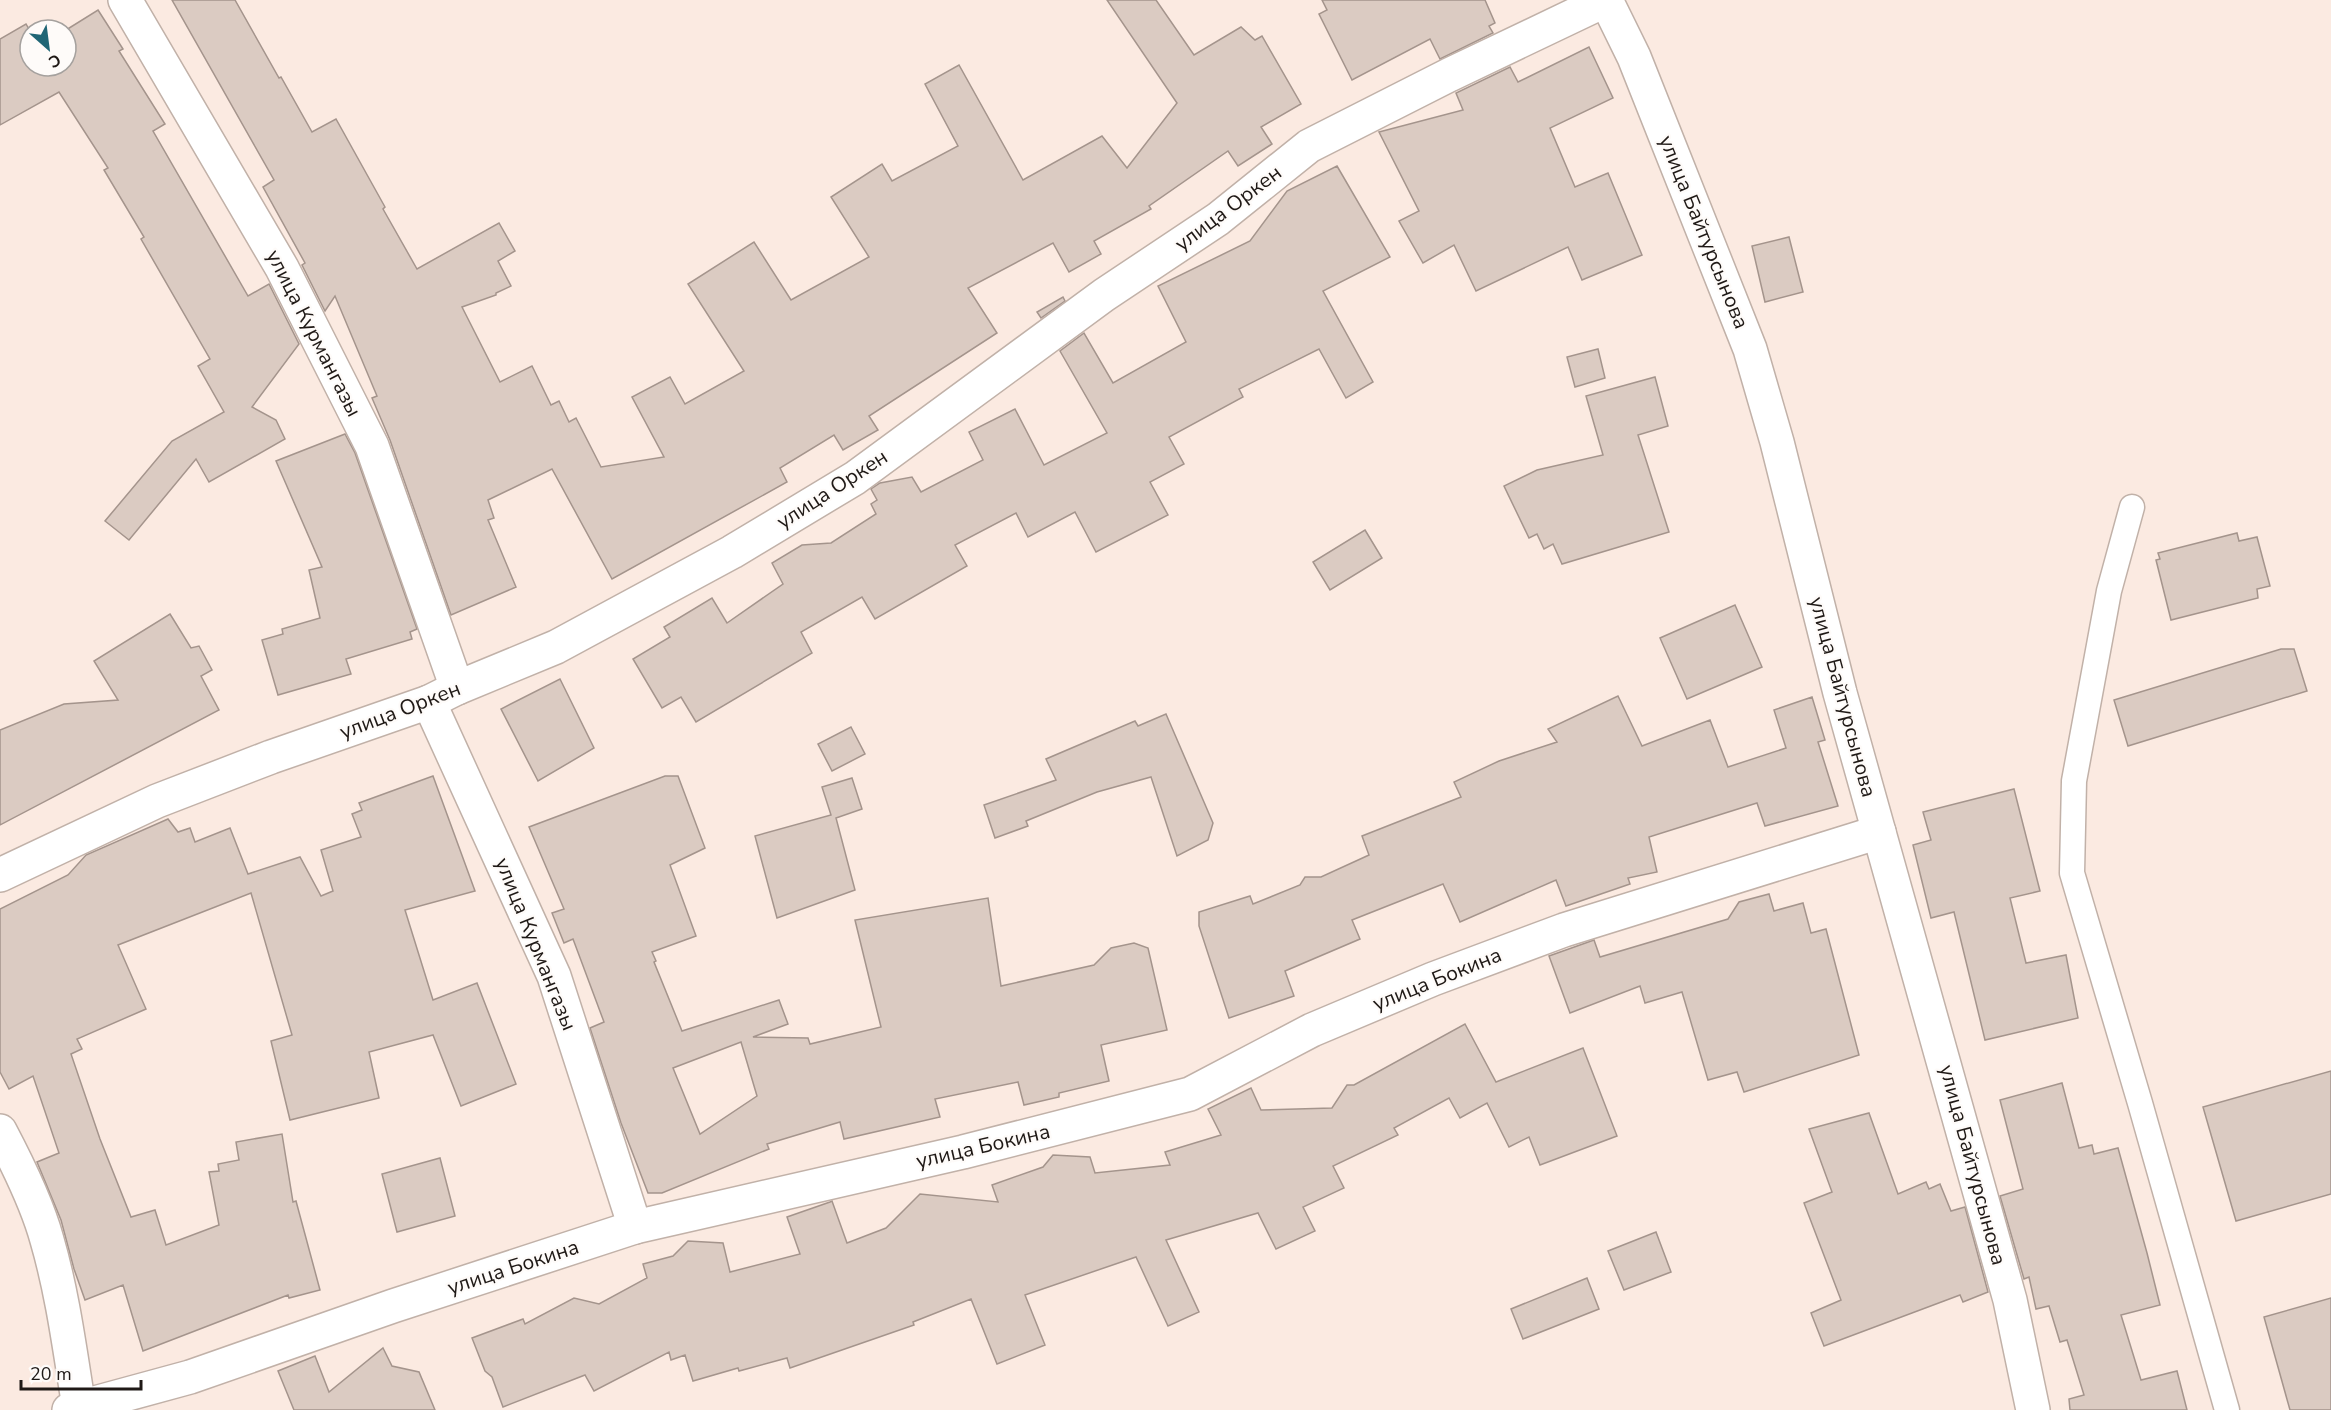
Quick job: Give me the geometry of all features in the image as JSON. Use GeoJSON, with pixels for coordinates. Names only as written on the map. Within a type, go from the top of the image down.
{"type":"FeatureCollection","features":[{"type":"Feature","properties":{"kind":"street","name":"улица Курмангазы"},"geometry":{"type":"LineString","coordinates":[[125,0],[282,268],[372,446],[443,695],[554,976],[635,1227]]}},
{"type":"Feature","properties":{"kind":"street","name":"улица Оркен"},"geometry":{"type":"LineString","coordinates":[[0,875],[157,801],[443,695],[556,646],[732,552],[855,478],[1087,308],[1218,219],[1309,146],[1449,75],[1606,0]]}},
{"type":"Feature","properties":{"kind":"street","name":"улица Байтурсынова"},"geometry":{"type":"LineString","coordinates":[[1606,0],[1634,57],[1750,349],[1777,442],[1840,693],[2007,1288],[2033,1410]]}},
{"type":"Feature","properties":{"kind":"street","name":"улица Бокина"},"geometry":{"type":"LineString","coordinates":[[74,1409],[190,1377],[393,1306],[635,1227],[975,1149],[1190,1094],[1312,1030],[1433,979],[1564,930],[1879,832]]}},
{"type":"Feature","properties":{"kind":"street"},"geometry":{"type":"LineString","coordinates":[[0,1131],[46,1238],[58,1283],[74,1409]]}},
{"type":"Feature","properties":{"kind":"lane"},"geometry":{"type":"LineString","coordinates":[[2132,507],[2109,591],[2074,781],[2072,873],[2144,1115],[2227,1410]]}},
{"type":"Feature","properties":{"kind":"building"},"geometry":{"type":"Polygon","coordinates":[[[172,0],[235,0],[312,132],[336,119],[417,269],[499,223],[515,251],[498,261],[511,286],[496,295],[462,307],[500,382],[532,366],[551,405],[559,401],[569,422],[576,418],[601,467],[664,457],[632,397],[670,377],[685,404],[744,371],[688,284],[754,242],[791,300],[869,257],[831,197],[882,164],[892,181],[958,146],[925,84],[959,65],[1023,180],[1102,136],[1127,168],[1177,103],[1107,0],[1156,0],[1194,55],[1241,27],[1255,40],[1262,36],[1301,104],[1261,127],[1272,144],[1238,166],[1228,151],[1149,206],[1151,209],[1094,241],[1101,254],[1069,272],[1053,243],[968,288],[997,333],[869,416],[878,430],[843,450],[834,435],[780,468],[787,482],[612,579],[552,469],[488,500],[494,518],[488,520],[516,587],[451,615],[390,440],[372,398],[377,396],[335,296],[325,311],[302,265],[305,263],[263,187],[274,180],[172,0]]]}},
{"type":"Feature","properties":{"kind":"building"},"geometry":{"type":"Polygon","coordinates":[[[1322,0],[1485,0],[1495,23],[1489,26],[1493,33],[1440,59],[1430,39],[1352,80],[1319,14],[1327,10],[1322,0]]]}},
{"type":"Feature","properties":{"kind":"building"},"geometry":{"type":"Polygon","coordinates":[[[98,10],[123,49],[119,51],[165,124],[153,131],[248,296],[269,284],[299,344],[252,407],[276,420],[285,439],[209,482],[196,459],[129,540],[105,521],[172,441],[224,412],[198,366],[210,359],[141,239],[144,237],[104,170],[108,168],[59,92],[0,125],[0,39],[18,29],[18,78],[78,78],[78,22],[98,10]]]}},
{"type":"Feature","properties":{"kind":"building"},"geometry":{"type":"Polygon","coordinates":[[[1589,47],[1613,98],[1550,128],[1575,187],[1608,173],[1642,255],[1582,280],[1568,247],[1476,291],[1454,245],[1423,263],[1399,221],[1419,211],[1379,132],[1463,110],[1456,93],[1510,67],[1518,82],[1589,47]]]}},
{"type":"Feature","properties":{"kind":"building"},"geometry":{"type":"Polygon","coordinates":[[[1337,166],[1390,257],[1323,291],[1373,382],[1346,398],[1319,349],[1239,389],[1243,397],[1169,437],[1184,464],[1150,482],[1168,515],[1096,552],[1075,512],[1028,537],[1016,513],[955,545],[967,566],[875,619],[862,597],[801,632],[812,653],[696,722],[681,697],[662,708],[633,659],[670,637],[664,627],[712,598],[727,623],[783,584],[772,563],[802,545],[831,543],[876,514],[871,504],[877,500],[871,489],[880,483],[912,477],[921,492],[983,460],[969,432],[1015,409],[1044,465],[1107,433],[1060,351],[1084,333],[1113,383],[1186,342],[1158,286],[1250,241],[1287,191],[1337,166]]]}},
{"type":"Feature","properties":{"kind":"building"},"geometry":{"type":"Polygon","coordinates":[[[1789,237],[1803,292],[1765,302],[1752,246],[1789,237]]]}},
{"type":"Feature","properties":{"kind":"building"},"geometry":{"type":"Polygon","coordinates":[[[1063,297],[1065,301],[1041,318],[1037,312],[1063,297]]]}},
{"type":"Feature","properties":{"kind":"building"},"geometry":{"type":"Polygon","coordinates":[[[1598,349],[1605,378],[1575,387],[1567,357],[1598,349]]]}},
{"type":"Feature","properties":{"kind":"building"},"geometry":{"type":"Polygon","coordinates":[[[1655,377],[1668,426],[1638,435],[1669,532],[1562,564],[1553,544],[1544,549],[1537,534],[1529,538],[1504,486],[1537,470],[1603,455],[1586,396],[1655,377]]]}},
{"type":"Feature","properties":{"kind":"building"},"geometry":{"type":"Polygon","coordinates":[[[345,434],[355,453],[417,629],[410,632],[412,639],[346,659],[351,674],[278,695],[262,640],[283,634],[282,629],[320,618],[309,570],[322,567],[276,461],[345,434]]]}},
{"type":"Feature","properties":{"kind":"building"},"geometry":{"type":"Polygon","coordinates":[[[1365,530],[1382,558],[1330,590],[1313,562],[1365,530]]]}},
{"type":"Feature","properties":{"kind":"building"},"geometry":{"type":"Polygon","coordinates":[[[2237,533],[2239,541],[2257,537],[2270,586],[2257,589],[2258,598],[2171,620],[2156,560],[2160,559],[2158,553],[2237,533]]]}},
{"type":"Feature","properties":{"kind":"building"},"geometry":{"type":"Polygon","coordinates":[[[1735,605],[1762,667],[1687,699],[1660,638],[1735,605]]]}},
{"type":"Feature","properties":{"kind":"building"},"geometry":{"type":"Polygon","coordinates":[[[170,614],[191,648],[199,646],[212,670],[201,676],[219,710],[0,825],[0,730],[64,704],[118,700],[94,661],[170,614]]]}},
{"type":"Feature","properties":{"kind":"building"},"geometry":{"type":"Polygon","coordinates":[[[2281,649],[2294,649],[2307,691],[2128,746],[2114,700],[2281,649]]]}},
{"type":"Feature","properties":{"kind":"building"},"geometry":{"type":"Polygon","coordinates":[[[560,679],[594,748],[538,781],[501,709],[560,679]]]}},
{"type":"Feature","properties":{"kind":"building"},"geometry":{"type":"Polygon","coordinates":[[[1618,696],[1642,746],[1710,720],[1728,767],[1786,748],[1774,710],[1812,697],[1825,740],[1818,742],[1838,806],[1765,826],[1757,803],[1649,837],[1657,872],[1628,878],[1630,884],[1566,906],[1556,880],[1460,922],[1443,884],[1352,920],[1360,939],[1285,971],[1294,996],[1229,1018],[1199,926],[1199,912],[1250,896],[1253,904],[1300,885],[1305,877],[1321,877],[1369,855],[1362,836],[1461,797],[1454,782],[1499,761],[1557,742],[1548,729],[1618,696]]]}},
{"type":"Feature","properties":{"kind":"building"},"geometry":{"type":"Polygon","coordinates":[[[1166,714],[1213,823],[1208,840],[1177,856],[1151,777],[1097,792],[1026,821],[1028,826],[995,838],[984,805],[1056,780],[1046,759],[1135,721],[1138,726],[1166,714]]]}},
{"type":"Feature","properties":{"kind":"building"},"geometry":{"type":"Polygon","coordinates":[[[851,727],[865,754],[832,771],[818,744],[851,727]]]}},
{"type":"Feature","properties":{"kind":"building"},"geometry":{"type":"Polygon","coordinates":[[[433,776],[475,891],[405,910],[433,1000],[477,983],[516,1084],[461,1106],[433,1035],[369,1052],[379,1098],[290,1120],[271,1041],[292,1035],[251,893],[118,945],[146,1009],[77,1039],[82,1049],[71,1054],[100,1139],[131,1217],[155,1210],[166,1245],[219,1225],[209,1172],[219,1171],[218,1164],[239,1160],[236,1142],[282,1134],[293,1202],[296,1201],[320,1290],[289,1298],[288,1295],[143,1351],[123,1285],[85,1300],[61,1220],[37,1162],[59,1153],[33,1076],[9,1089],[0,1072],[0,909],[68,875],[86,855],[168,819],[178,832],[190,828],[195,842],[230,828],[248,874],[300,857],[321,896],[333,891],[321,850],[361,837],[352,814],[362,810],[359,803],[433,776]]]}},
{"type":"Feature","properties":{"kind":"building"},"geometry":{"type":"Polygon","coordinates":[[[665,776],[678,776],[705,848],[670,865],[696,936],[652,952],[682,1031],[779,1000],[788,1024],[753,1037],[808,1038],[810,1044],[881,1027],[855,920],[988,898],[1001,986],[1094,965],[1111,948],[1134,943],[1148,948],[1167,1030],[1101,1045],[1109,1081],[1059,1093],[1059,1097],[1024,1105],[1018,1082],[935,1099],[940,1117],[844,1139],[840,1122],[767,1144],[769,1149],[662,1193],[648,1193],[621,1123],[590,1028],[604,1022],[573,939],[564,943],[552,913],[564,909],[529,827],[665,776]],[[741,1042],[673,1068],[700,1134],[757,1096],[741,1042]]]}},
{"type":"Feature","properties":{"kind":"building"},"geometry":{"type":"Polygon","coordinates":[[[852,778],[862,809],[836,818],[855,890],[777,918],[755,836],[831,815],[822,787],[852,778]]]}},
{"type":"Feature","properties":{"kind":"building"},"geometry":{"type":"Polygon","coordinates":[[[2014,789],[2040,891],[2010,898],[2026,963],[2066,955],[2078,1018],[1985,1040],[1954,912],[1931,918],[1913,845],[1931,840],[1923,812],[2014,789]]]}},
{"type":"Feature","properties":{"kind":"building"},"geometry":{"type":"Polygon","coordinates":[[[1769,894],[1774,911],[1803,903],[1811,933],[1826,929],[1859,1055],[1744,1092],[1737,1072],[1708,1080],[1682,992],[1645,1003],[1640,986],[1570,1013],[1549,956],[1594,940],[1600,957],[1728,919],[1739,902],[1769,894]]]}},
{"type":"Feature","properties":{"kind":"building"},"geometry":{"type":"Polygon","coordinates":[[[1465,1024],[1496,1082],[1583,1048],[1617,1136],[1540,1165],[1529,1137],[1509,1147],[1487,1103],[1460,1118],[1449,1098],[1394,1128],[1398,1135],[1333,1166],[1344,1188],[1303,1207],[1315,1231],[1276,1249],[1258,1213],[1166,1240],[1199,1312],[1168,1326],[1136,1257],[1025,1295],[1045,1345],[997,1364],[971,1299],[913,1322],[914,1325],[790,1368],[787,1358],[739,1371],[738,1368],[693,1381],[685,1355],[671,1360],[669,1352],[594,1391],[585,1375],[503,1407],[492,1377],[485,1371],[472,1338],[523,1319],[525,1324],[574,1298],[599,1304],[647,1278],[643,1264],[673,1256],[688,1241],[723,1243],[730,1272],[800,1254],[787,1217],[832,1201],[847,1243],[886,1228],[920,1194],[998,1202],[992,1185],[1043,1167],[1053,1155],[1090,1157],[1095,1173],[1170,1165],[1165,1152],[1221,1135],[1208,1109],[1251,1088],[1261,1110],[1332,1108],[1347,1085],[1354,1085],[1465,1024]]]}},
{"type":"Feature","properties":{"kind":"building"},"geometry":{"type":"Polygon","coordinates":[[[2331,1071],[2331,1194],[2236,1221],[2203,1107],[2331,1071]]]}},
{"type":"Feature","properties":{"kind":"building"},"geometry":{"type":"Polygon","coordinates":[[[2062,1083],[2079,1148],[2092,1145],[2094,1154],[2118,1148],[2147,1253],[2160,1305],[2121,1315],[2141,1380],[2177,1371],[2187,1410],[2070,1410],[2069,1399],[2084,1395],[2067,1340],[2060,1342],[2049,1306],[2036,1309],[2029,1277],[2024,1279],[2000,1196],[2023,1189],[2000,1100],[2062,1083]]]}},
{"type":"Feature","properties":{"kind":"building"},"geometry":{"type":"Polygon","coordinates":[[[1869,1113],[1898,1194],[1926,1182],[1929,1189],[1940,1184],[1951,1211],[1965,1207],[1988,1292],[1963,1302],[1960,1295],[1824,1346],[1811,1313],[1841,1300],[1804,1203],[1832,1192],[1809,1129],[1869,1113]]]}},
{"type":"Feature","properties":{"kind":"building"},"geometry":{"type":"Polygon","coordinates":[[[440,1158],[455,1216],[397,1232],[382,1174],[440,1158]]]}},
{"type":"Feature","properties":{"kind":"building"},"geometry":{"type":"Polygon","coordinates":[[[1656,1232],[1671,1272],[1624,1290],[1608,1251],[1656,1232]]]}},
{"type":"Feature","properties":{"kind":"building"},"geometry":{"type":"Polygon","coordinates":[[[1587,1278],[1599,1309],[1523,1339],[1511,1309],[1587,1278]]]}},
{"type":"Feature","properties":{"kind":"building"},"geometry":{"type":"Polygon","coordinates":[[[2331,1298],[2331,1410],[2290,1410],[2264,1317],[2331,1298]]]}},
{"type":"Feature","properties":{"kind":"building"},"geometry":{"type":"Polygon","coordinates":[[[383,1348],[392,1366],[419,1372],[435,1410],[294,1410],[278,1371],[315,1356],[329,1392],[383,1348]]]}}]}
